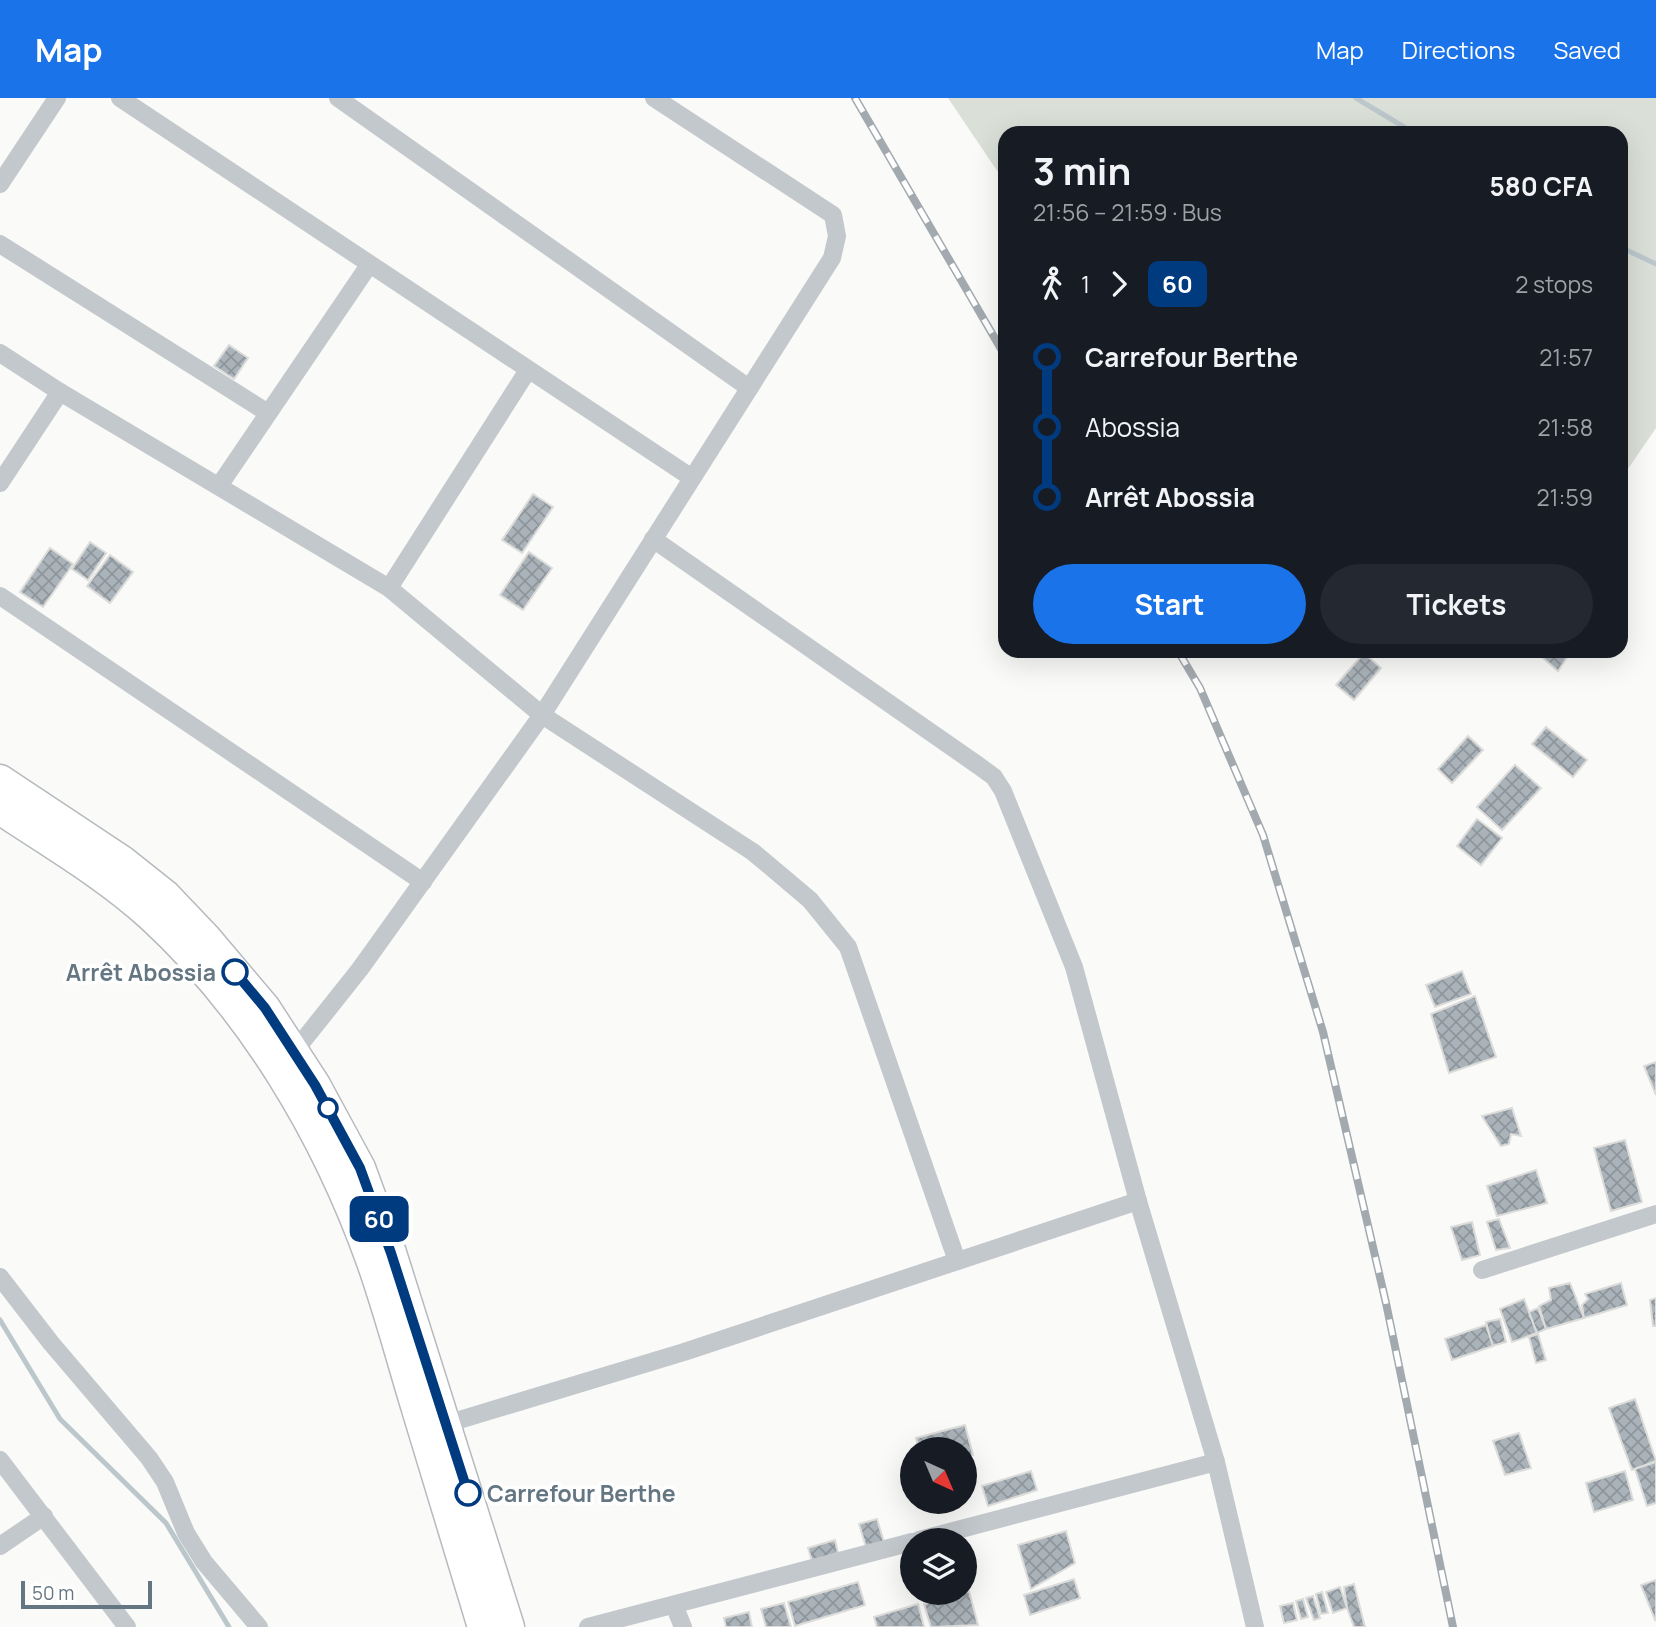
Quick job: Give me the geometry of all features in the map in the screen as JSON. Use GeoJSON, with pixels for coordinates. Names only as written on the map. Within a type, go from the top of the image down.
{"type":"FeatureCollection","features":[{"type":"Feature","properties":{"kind":"main road"},"geometry":{"type":"LineString","coordinates":[[0,780],[122,860],[166,896],[265,1008],[315,1085],[360,1168],[391,1253],[509,1627]]}},
{"type":"Feature","properties":{"kind":"main road"},"geometry":{"type":"LineString","coordinates":[[0,809],[109,881],[151,916],[190,955],[248,1023],[301,1108],[338,1178],[372,1262],[483,1627]]}},
{"type":"Feature","properties":{"kind":"street"},"geometry":{"type":"LineString","coordinates":[[0,184],[57,98]]}},
{"type":"Feature","properties":{"kind":"street"},"geometry":{"type":"LineString","coordinates":[[120,98],[692,478]]}},
{"type":"Feature","properties":{"kind":"street"},"geometry":{"type":"LineString","coordinates":[[338,98],[749,388]]}},
{"type":"Feature","properties":{"kind":"street"},"geometry":{"type":"LineString","coordinates":[[294,1052],[360,969],[542,715],[832,258],[837,236],[833,215],[654,98]]}},
{"type":"Feature","properties":{"kind":"street"},"geometry":{"type":"LineString","coordinates":[[0,244],[268,413]]}},
{"type":"Feature","properties":{"kind":"street"},"geometry":{"type":"LineString","coordinates":[[219,486],[369,265]]}},
{"type":"Feature","properties":{"kind":"street"},"geometry":{"type":"LineString","coordinates":[[0,353],[389,588],[542,715],[753,852],[810,900],[848,947],[957,1261]]}},
{"type":"Feature","properties":{"kind":"street"},"geometry":{"type":"LineString","coordinates":[[389,588],[528,370]]}},
{"type":"Feature","properties":{"kind":"street"},"geometry":{"type":"LineString","coordinates":[[0,482],[60,391]]}},
{"type":"Feature","properties":{"kind":"street"},"geometry":{"type":"LineString","coordinates":[[653,539],[994,778],[1003,791],[1074,967],[1138,1201],[1216,1462],[1255,1627]]}},
{"type":"Feature","properties":{"kind":"street"},"geometry":{"type":"LineString","coordinates":[[0,596],[423,882]]}},
{"type":"Feature","properties":{"kind":"street"},"geometry":{"type":"LineString","coordinates":[[446,1424],[684,1352],[1138,1201]]}},
{"type":"Feature","properties":{"kind":"street"},"geometry":{"type":"LineString","coordinates":[[1482,1270],[1656,1214]]}},
{"type":"Feature","properties":{"kind":"street"},"geometry":{"type":"LineString","coordinates":[[0,1277],[51,1343],[149,1458],[165,1482],[186,1533],[204,1562],[259,1627]]}},
{"type":"Feature","properties":{"kind":"street"},"geometry":{"type":"LineString","coordinates":[[0,1460],[127,1627]]}},
{"type":"Feature","properties":{"kind":"street"},"geometry":{"type":"LineString","coordinates":[[965,1528],[1216,1462]]}},
{"type":"Feature","properties":{"kind":"street"},"geometry":{"type":"LineString","coordinates":[[0,1546],[44,1516]]}},
{"type":"Feature","properties":{"kind":"street"},"geometry":{"type":"LineString","coordinates":[[588,1627],[900,1545]]}},
{"type":"Feature","properties":{"kind":"street"},"geometry":{"type":"LineString","coordinates":[[674,1605],[683,1627]]}},
{"type":"Feature","properties":{"kind":"shaded area"},"geometry":{"type":"Polygon","coordinates":[[[948,98],[1656,98],[1656,428],[1628,469],[1628,126],[998,126],[998,172],[948,98]]]}},
{"type":"Feature","properties":{"kind":"building"},"geometry":{"type":"Polygon","coordinates":[[[229,345],[248,358],[234,379],[214,366],[229,345]]]}},
{"type":"Feature","properties":{"kind":"building"},"geometry":{"type":"Polygon","coordinates":[[[533,494],[553,507],[522,553],[502,540],[533,494]]]}},
{"type":"Feature","properties":{"kind":"building"},"geometry":{"type":"Polygon","coordinates":[[[90,542],[106,553],[88,580],[72,569],[90,542]]]}},
{"type":"Feature","properties":{"kind":"building"},"geometry":{"type":"Polygon","coordinates":[[[50,548],[73,564],[43,607],[20,592],[50,548]]]}},
{"type":"Feature","properties":{"kind":"building"},"geometry":{"type":"Polygon","coordinates":[[[529,552],[552,568],[523,610],[500,595],[529,552]]]}},
{"type":"Feature","properties":{"kind":"building"},"geometry":{"type":"Polygon","coordinates":[[[110,555],[133,572],[110,603],[87,586],[110,555]]]}},
{"type":"Feature","properties":{"kind":"building"},"geometry":{"type":"Polygon","coordinates":[[[1360,658],[1370,658],[1381,668],[1354,700],[1336,685],[1360,658]]]}},
{"type":"Feature","properties":{"kind":"building"},"geometry":{"type":"Polygon","coordinates":[[[1543,658],[1566,658],[1558,671],[1543,658]]]}},
{"type":"Feature","properties":{"kind":"building"},"geometry":{"type":"Polygon","coordinates":[[[1546,727],[1587,760],[1573,777],[1532,744],[1546,727]]]}},
{"type":"Feature","properties":{"kind":"building"},"geometry":{"type":"Polygon","coordinates":[[[1468,736],[1483,750],[1452,783],[1438,769],[1468,736]]]}},
{"type":"Feature","properties":{"kind":"building"},"geometry":{"type":"Polygon","coordinates":[[[1515,765],[1541,788],[1502,830],[1477,807],[1515,765]]]}},
{"type":"Feature","properties":{"kind":"building"},"geometry":{"type":"Polygon","coordinates":[[[1477,819],[1502,838],[1481,865],[1457,846],[1477,819]]]}},
{"type":"Feature","properties":{"kind":"building"},"geometry":{"type":"Polygon","coordinates":[[[1462,971],[1471,994],[1435,1007],[1426,985],[1462,971]]]}},
{"type":"Feature","properties":{"kind":"building"},"geometry":{"type":"Polygon","coordinates":[[[1475,996],[1496,1057],[1449,1073],[1431,1014],[1475,996]]]}},
{"type":"Feature","properties":{"kind":"building"},"geometry":{"type":"Polygon","coordinates":[[[1656,1062],[1656,1095],[1644,1066],[1656,1062]]]}},
{"type":"Feature","properties":{"kind":"building"},"geometry":{"type":"Polygon","coordinates":[[[1512,1108],[1521,1136],[1511,1134],[1509,1144],[1501,1146],[1482,1116],[1512,1108]]]}},
{"type":"Feature","properties":{"kind":"building"},"geometry":{"type":"Polygon","coordinates":[[[1625,1140],[1642,1202],[1611,1211],[1594,1148],[1625,1140]]]}},
{"type":"Feature","properties":{"kind":"building"},"geometry":{"type":"Polygon","coordinates":[[[1536,1170],[1547,1203],[1497,1216],[1487,1186],[1536,1170]]]}},
{"type":"Feature","properties":{"kind":"building"},"geometry":{"type":"Polygon","coordinates":[[[1499,1219],[1510,1248],[1496,1250],[1487,1222],[1499,1219]]]}},
{"type":"Feature","properties":{"kind":"building"},"geometry":{"type":"Polygon","coordinates":[[[1472,1222],[1480,1255],[1462,1260],[1451,1227],[1472,1222]]]}},
{"type":"Feature","properties":{"kind":"building"},"geometry":{"type":"Polygon","coordinates":[[[1570,1283],[1584,1318],[1546,1329],[1539,1306],[1551,1300],[1549,1288],[1570,1283]]]}},
{"type":"Feature","properties":{"kind":"building"},"geometry":{"type":"Polygon","coordinates":[[[1621,1283],[1627,1305],[1584,1318],[1582,1305],[1588,1299],[1585,1294],[1621,1283]]]}},
{"type":"Feature","properties":{"kind":"building"},"geometry":{"type":"Polygon","coordinates":[[[1656,1298],[1656,1326],[1653,1326],[1650,1300],[1656,1298]]]}},
{"type":"Feature","properties":{"kind":"building"},"geometry":{"type":"Polygon","coordinates":[[[1524,1299],[1537,1333],[1512,1342],[1500,1309],[1524,1299]]]}},
{"type":"Feature","properties":{"kind":"building"},"geometry":{"type":"Polygon","coordinates":[[[1538,1308],[1546,1329],[1537,1333],[1529,1312],[1538,1308]]]}},
{"type":"Feature","properties":{"kind":"building"},"geometry":{"type":"Polygon","coordinates":[[[1500,1319],[1506,1342],[1492,1346],[1486,1322],[1500,1319]]]}},
{"type":"Feature","properties":{"kind":"building"},"geometry":{"type":"Polygon","coordinates":[[[1486,1325],[1493,1346],[1452,1360],[1445,1339],[1486,1325]]]}},
{"type":"Feature","properties":{"kind":"building"},"geometry":{"type":"Polygon","coordinates":[[[1538,1334],[1546,1360],[1536,1363],[1529,1337],[1538,1334]]]}},
{"type":"Feature","properties":{"kind":"building"},"geometry":{"type":"Polygon","coordinates":[[[1635,1399],[1656,1461],[1632,1470],[1609,1408],[1635,1399]]]}},
{"type":"Feature","properties":{"kind":"building"},"geometry":{"type":"Polygon","coordinates":[[[965,1425],[968,1437],[920,1437],[965,1425]]]}},
{"type":"Feature","properties":{"kind":"building"},"geometry":{"type":"Polygon","coordinates":[[[1519,1433],[1531,1468],[1505,1475],[1493,1441],[1519,1433]]]}},
{"type":"Feature","properties":{"kind":"building"},"geometry":{"type":"Polygon","coordinates":[[[1656,1462],[1656,1503],[1647,1506],[1635,1469],[1656,1462]]]}},
{"type":"Feature","properties":{"kind":"building"},"geometry":{"type":"Polygon","coordinates":[[[1031,1471],[1037,1490],[988,1506],[982,1486],[1031,1471]]]}},
{"type":"Feature","properties":{"kind":"building"},"geometry":{"type":"Polygon","coordinates":[[[1625,1471],[1633,1500],[1594,1512],[1586,1483],[1625,1471]]]}},
{"type":"Feature","properties":{"kind":"building"},"geometry":{"type":"Polygon","coordinates":[[[877,1519],[884,1542],[866,1547],[859,1524],[877,1519]]]}},
{"type":"Feature","properties":{"kind":"building"},"geometry":{"type":"Polygon","coordinates":[[[1066,1531],[1075,1563],[1031,1589],[1018,1545],[1066,1531]]]}},
{"type":"Feature","properties":{"kind":"building"},"geometry":{"type":"Polygon","coordinates":[[[835,1540],[838,1553],[812,1561],[808,1548],[835,1540]]]}},
{"type":"Feature","properties":{"kind":"building"},"geometry":{"type":"Polygon","coordinates":[[[1074,1579],[1080,1598],[1030,1615],[1024,1595],[1074,1579]]]}},
{"type":"Feature","properties":{"kind":"building"},"geometry":{"type":"Polygon","coordinates":[[[1656,1580],[1656,1619],[1655,1620],[1641,1585],[1656,1580]]]}},
{"type":"Feature","properties":{"kind":"building"},"geometry":{"type":"Polygon","coordinates":[[[858,1582],[865,1605],[795,1626],[788,1602],[858,1582]]]}},
{"type":"Feature","properties":{"kind":"building"},"geometry":{"type":"Polygon","coordinates":[[[1354,1584],[1365,1627],[1354,1627],[1347,1608],[1344,1587],[1354,1584]]]}},
{"type":"Feature","properties":{"kind":"building"},"geometry":{"type":"Polygon","coordinates":[[[1340,1587],[1347,1608],[1333,1613],[1326,1592],[1340,1587]]]}},
{"type":"Feature","properties":{"kind":"building"},"geometry":{"type":"Polygon","coordinates":[[[1322,1592],[1328,1613],[1321,1614],[1316,1594],[1322,1592]]]}},
{"type":"Feature","properties":{"kind":"building"},"geometry":{"type":"Polygon","coordinates":[[[1313,1596],[1320,1618],[1314,1620],[1306,1598],[1313,1596]]]}},
{"type":"Feature","properties":{"kind":"building"},"geometry":{"type":"Polygon","coordinates":[[[1303,1599],[1308,1617],[1301,1619],[1296,1601],[1303,1599]]]}},
{"type":"Feature","properties":{"kind":"building"},"geometry":{"type":"Polygon","coordinates":[[[784,1603],[791,1627],[766,1627],[761,1609],[784,1603]]]}},
{"type":"Feature","properties":{"kind":"building"},"geometry":{"type":"Polygon","coordinates":[[[1293,1603],[1297,1620],[1284,1623],[1280,1606],[1293,1603]]]}},
{"type":"Feature","properties":{"kind":"building"},"geometry":{"type":"Polygon","coordinates":[[[918,1605],[924,1627],[877,1627],[874,1617],[918,1605]]]}},
{"type":"Feature","properties":{"kind":"building"},"geometry":{"type":"Polygon","coordinates":[[[924,1605],[973,1605],[978,1625],[931,1627],[924,1605]]]}},
{"type":"Feature","properties":{"kind":"building"},"geometry":{"type":"Polygon","coordinates":[[[749,1612],[752,1627],[726,1627],[724,1618],[749,1612]]]}},
{"type":"Feature","properties":{"kind":"waterway"},"geometry":{"type":"LineString","coordinates":[[1356,98],[1402,126]]}},
{"type":"Feature","properties":{"kind":"waterway"},"geometry":{"type":"LineString","coordinates":[[1628,251],[1656,264]]}},
{"type":"Feature","properties":{"kind":"waterway"},"geometry":{"type":"LineString","coordinates":[[0,1320],[60,1419],[166,1523],[229,1627]]}},
{"type":"Feature","properties":{"kind":"railway"},"geometry":{"type":"LineString","coordinates":[[855,98],[998,344]]}},
{"type":"Feature","properties":{"kind":"railway"},"geometry":{"type":"LineString","coordinates":[[1182,658],[1200,688],[1263,835],[1323,1032],[1386,1303],[1453,1627]]}},
{"type":"Feature","properties":{"kind":"bus line","name":"60"},"geometry":{"type":"LineString","coordinates":[[235,972],[265,1008],[315,1085],[360,1168],[428,1364],[468,1493]]}},
{"type":"Feature","properties":{"kind":"place","name":"Arrêt Abossia"},"geometry":{"type":"Point","coordinates":[235,972]}},
{"type":"Feature","properties":{"kind":"place","name":"Carrefour Berthe"},"geometry":{"type":"Point","coordinates":[468,1493]}}]}
